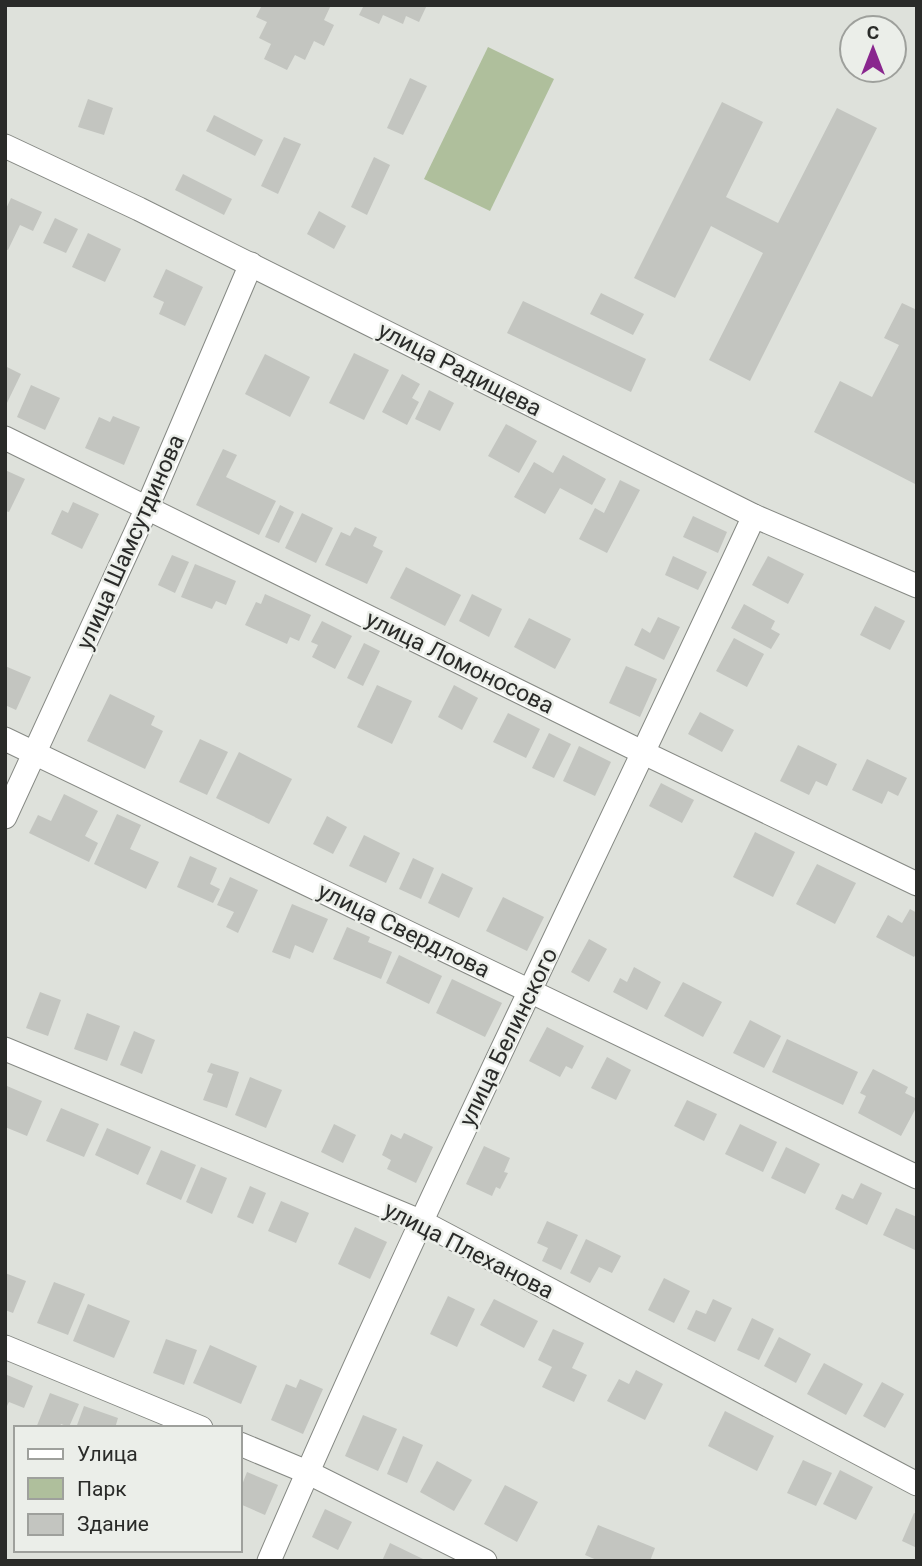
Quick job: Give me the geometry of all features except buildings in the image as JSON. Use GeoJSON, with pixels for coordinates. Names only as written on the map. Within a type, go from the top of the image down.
{"type":"FeatureCollection","features":[{"type":"Feature","properties":{"kind":"street","name":"улица Радищева"},"geometry":{"type":"LineString","coordinates":[[5,146],[251,264],[754,516],[917,586]]}},
{"type":"Feature","properties":{"kind":"street","name":"улица Шамсутдинова"},"geometry":{"type":"LineString","coordinates":[[5,817],[147,508],[251,264]]}},
{"type":"Feature","properties":{"kind":"street","name":"улица Ломоносова"},"geometry":{"type":"LineString","coordinates":[[5,438],[644,753],[917,884]]}},
{"type":"Feature","properties":{"kind":"street","name":"улица Белинского"},"geometry":{"type":"LineString","coordinates":[[269,1561],[420,1221],[754,516]]}},
{"type":"Feature","properties":{"kind":"street","name":"улица Свердлова"},"geometry":{"type":"LineString","coordinates":[[5,738],[917,1177]]}},
{"type":"Feature","properties":{"kind":"street","name":"улица Плеханова"},"geometry":{"type":"LineString","coordinates":[[5,1049],[420,1221],[917,1484]]}},
{"type":"Feature","properties":{"kind":"street"},"geometry":{"type":"LineString","coordinates":[[5,1347],[196,1426]]}},
{"type":"Feature","properties":{"kind":"street"},"geometry":{"type":"LineString","coordinates":[[242,1445],[307,1472],[485,1561]]}},
{"type":"Feature","properties":{"kind":"green space"},"geometry":{"type":"Polygon","coordinates":[[[488,47],[554,79],[490,211],[424,179],[488,47]]]}}]}
